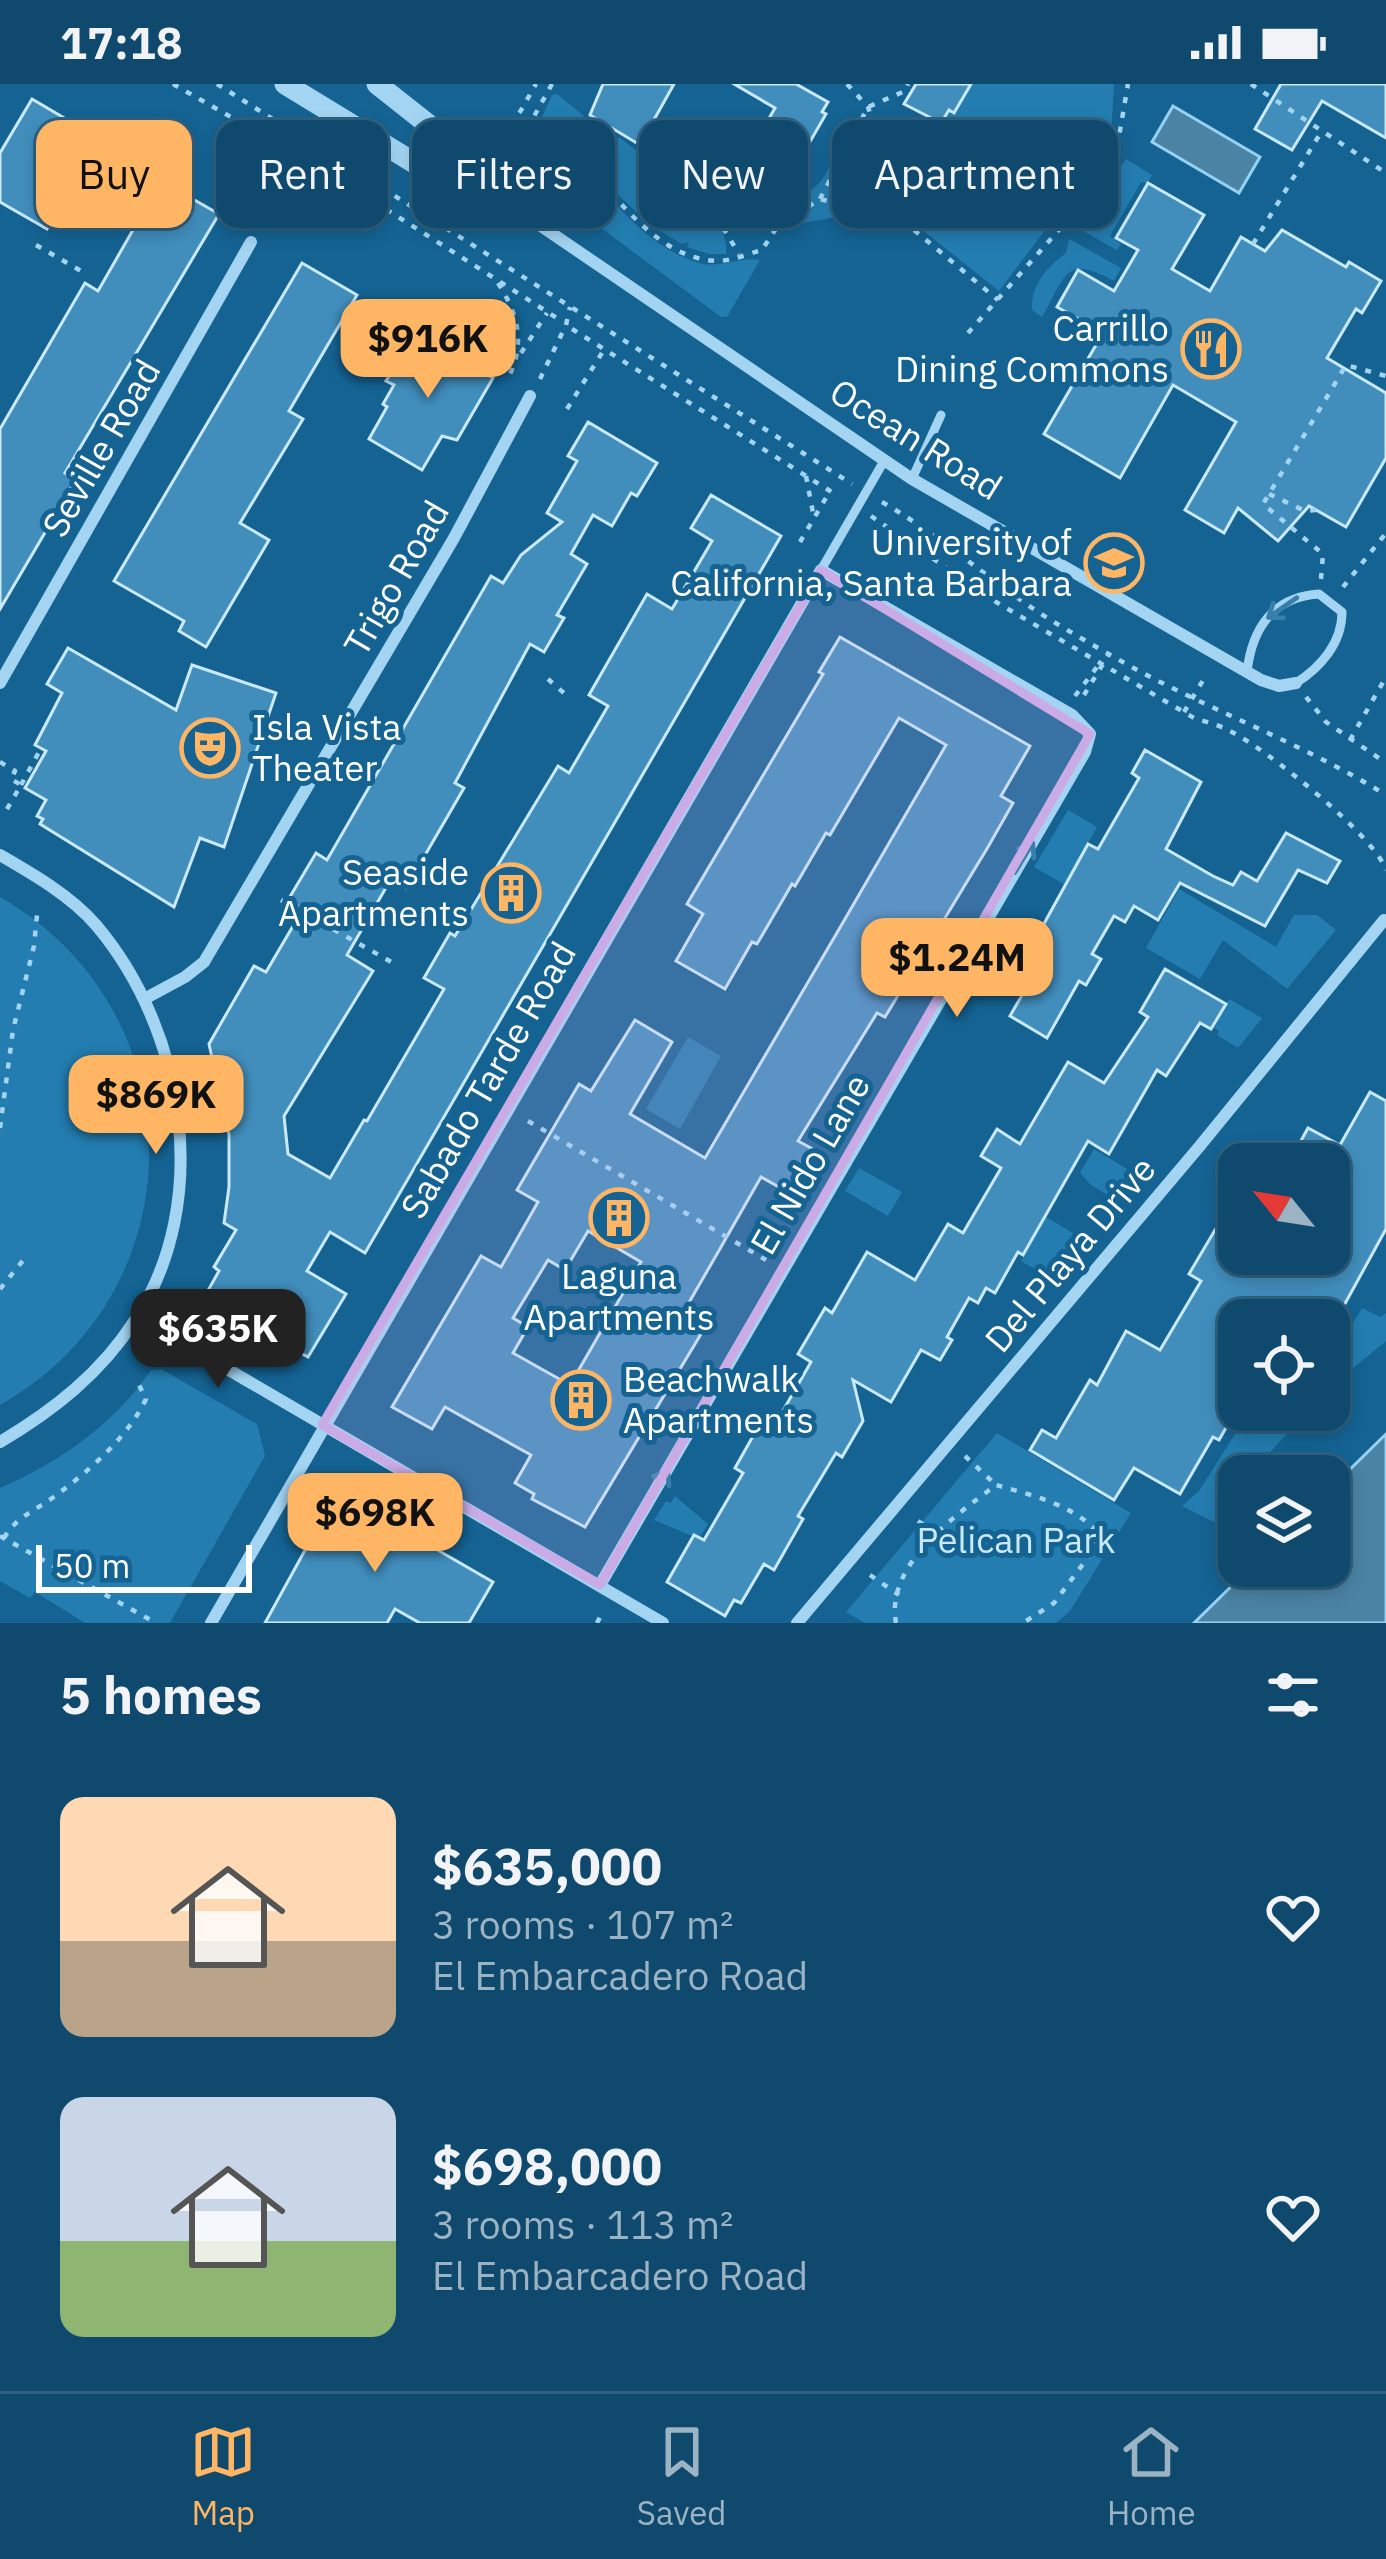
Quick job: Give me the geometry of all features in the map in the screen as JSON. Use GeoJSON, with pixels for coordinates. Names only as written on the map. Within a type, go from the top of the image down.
{"type":"FeatureCollection","features":[{"type":"Feature","properties":{"kind":"street","name":"Ocean Road"},"geometry":{"type":"LineString","coordinates":[[285,84],[412,161]]}},
{"type":"Feature","properties":{"kind":"street","name":"Ocean Road"},"geometry":{"type":"LineString","coordinates":[[376,84],[422,120]]}},
{"type":"Feature","properties":{"kind":"street","name":"Ocean Road"},"geometry":{"type":"LineString","coordinates":[[544,228],[912,479],[1247,672],[1280,686],[1296,683]]}},
{"type":"Feature","properties":{"kind":"street","name":"Seville Road"},"geometry":{"type":"LineString","coordinates":[[0,683],[251,242]]}},
{"type":"Feature","properties":{"kind":"street","name":"Trigo Road"},"geometry":{"type":"LineString","coordinates":[[146,998],[204,962],[454,538],[530,396]]}},
{"type":"Feature","properties":{"kind":"street"},"geometry":{"type":"LineString","coordinates":[[821,570],[1069,713]]}},
{"type":"Feature","properties":{"kind":"street","name":"Sabado Tarde Road"},"geometry":{"type":"LineString","coordinates":[[211,1623],[821,570]]}},
{"type":"Feature","properties":{"kind":"street","name":"El Nido Lane"},"geometry":{"type":"LineString","coordinates":[[600,1586],[1085,752],[1090,734],[1069,713]]}},
{"type":"Feature","properties":{"kind":"street"},"geometry":{"type":"LineString","coordinates":[[0,855],[56,891],[94,923],[146,998],[174,1087],[181,1155],[176,1214],[138,1317],[80,1386],[0,1442]]}},
{"type":"Feature","properties":{"kind":"street","name":"Del Playa Drive"},"geometry":{"type":"LineString","coordinates":[[797,1623],[1272,1060],[1384,920]]}},
{"type":"Feature","properties":{"kind":"street"},"geometry":{"type":"LineString","coordinates":[[138,1317],[663,1623]]}},
{"type":"Feature","properties":{"kind":"lane"},"geometry":{"type":"LineString","coordinates":[[912,479],[941,415]]}},
{"type":"Feature","properties":{"kind":"lane"},"geometry":{"type":"LineString","coordinates":[[821,570],[884,461]]}},
{"type":"Feature","properties":{"kind":"lane"},"geometry":{"type":"LineString","coordinates":[[1247,672],[1250,646],[1272,611],[1296,596],[1319,595],[1342,613],[1342,628],[1317,666],[1296,683]]}},
{"type":"Feature","properties":{"kind":"path"},"geometry":{"type":"LineString","coordinates":[[173,84],[236,120]]}},
{"type":"Feature","properties":{"kind":"path"},"geometry":{"type":"LineString","coordinates":[[218,84],[278,120]]}},
{"type":"Feature","properties":{"kind":"path"},"geometry":{"type":"LineString","coordinates":[[515,120],[536,84]]}},
{"type":"Feature","properties":{"kind":"path"},"geometry":{"type":"LineString","coordinates":[[532,120],[552,84]]}},
{"type":"Feature","properties":{"kind":"path"},"geometry":{"type":"LineString","coordinates":[[847,84],[868,107],[872,120]]}},
{"type":"Feature","properties":{"kind":"path"},"geometry":{"type":"LineString","coordinates":[[615,197],[635,219],[694,256],[714,261],[762,250],[777,227],[820,199],[868,107],[904,91],[908,84]]}},
{"type":"Feature","properties":{"kind":"path"},"geometry":{"type":"LineString","coordinates":[[968,333],[1094,190],[1114,160],[1128,84]]}},
{"type":"Feature","properties":{"kind":"path"},"geometry":{"type":"LineString","coordinates":[[1251,84],[1386,172]]}},
{"type":"Feature","properties":{"kind":"path"},"geometry":{"type":"LineString","coordinates":[[1264,94],[1270,84]]}},
{"type":"Feature","properties":{"kind":"path"},"geometry":{"type":"LineString","coordinates":[[1253,244],[1323,129]]}},
{"type":"Feature","properties":{"kind":"path"},"geometry":{"type":"LineString","coordinates":[[388,189],[932,531],[1010,593],[1109,654],[1191,701],[1277,735],[1386,795]]}},
{"type":"Feature","properties":{"kind":"path"},"geometry":{"type":"LineString","coordinates":[[820,199],[832,202]]}},
{"type":"Feature","properties":{"kind":"path"},"geometry":{"type":"LineString","coordinates":[[388,211],[560,320]]}},
{"type":"Feature","properties":{"kind":"path"},"geometry":{"type":"LineString","coordinates":[[251,242],[255,228]]}},
{"type":"Feature","properties":{"kind":"path"},"geometry":{"type":"LineString","coordinates":[[251,242],[263,228]]}},
{"type":"Feature","properties":{"kind":"path"},"geometry":{"type":"LineString","coordinates":[[723,228],[740,254]]}},
{"type":"Feature","properties":{"kind":"path"},"geometry":{"type":"LineString","coordinates":[[912,228],[998,300]]}},
{"type":"Feature","properties":{"kind":"path"},"geometry":{"type":"LineString","coordinates":[[451,251],[455,243]]}},
{"type":"Feature","properties":{"kind":"path"},"geometry":{"type":"LineString","coordinates":[[36,245],[88,275]]}},
{"type":"Feature","properties":{"kind":"path"},"geometry":{"type":"LineString","coordinates":[[496,279],[518,321],[518,358]]}},
{"type":"Feature","properties":{"kind":"path"},"geometry":{"type":"LineString","coordinates":[[530,396],[566,325],[569,307]]}},
{"type":"Feature","properties":{"kind":"path"},"geometry":{"type":"LineString","coordinates":[[508,378],[548,314]]}},
{"type":"Feature","properties":{"kind":"path"},"geometry":{"type":"LineString","coordinates":[[572,329],[838,496]]}},
{"type":"Feature","properties":{"kind":"path"},"geometry":{"type":"LineString","coordinates":[[567,409],[605,348]]}},
{"type":"Feature","properties":{"kind":"path"},"geometry":{"type":"LineString","coordinates":[[1319,595],[1323,554],[1263,504],[1346,365],[1386,376]]}},
{"type":"Feature","properties":{"kind":"path"},"geometry":{"type":"LineString","coordinates":[[806,476],[814,518]]}},
{"type":"Feature","properties":{"kind":"path"},"geometry":{"type":"LineString","coordinates":[[800,542],[830,491]]}},
{"type":"Feature","properties":{"kind":"path"},"geometry":{"type":"LineString","coordinates":[[1269,494],[1305,512],[1316,510]]}},
{"type":"Feature","properties":{"kind":"path"},"geometry":{"type":"LineString","coordinates":[[871,516],[996,602],[1184,712],[1230,730],[1266,753],[1376,847],[1386,870]]}},
{"type":"Feature","properties":{"kind":"path"},"geometry":{"type":"LineString","coordinates":[[1332,601],[1386,532]]}},
{"type":"Feature","properties":{"kind":"path"},"geometry":{"type":"LineString","coordinates":[[1069,713],[1109,654]]}},
{"type":"Feature","properties":{"kind":"path"},"geometry":{"type":"LineString","coordinates":[[1184,712],[1205,677]]}},
{"type":"Feature","properties":{"kind":"path"},"geometry":{"type":"LineString","coordinates":[[1349,740],[1386,677]]}},
{"type":"Feature","properties":{"kind":"path"},"geometry":{"type":"LineString","coordinates":[[548,679],[565,694]]}},
{"type":"Feature","properties":{"kind":"path"},"geometry":{"type":"LineString","coordinates":[[1296,683],[1321,717],[1386,764]]}},
{"type":"Feature","properties":{"kind":"path"},"geometry":{"type":"LineString","coordinates":[[3,815],[39,752]]}},
{"type":"Feature","properties":{"kind":"path"},"geometry":{"type":"LineString","coordinates":[[0,762],[15,771],[11,779],[21,784]]}},
{"type":"Feature","properties":{"kind":"path"},"geometry":{"type":"LineString","coordinates":[[281,901],[394,964]]}},
{"type":"Feature","properties":{"kind":"path"},"geometry":{"type":"LineString","coordinates":[[0,1128],[13,1030],[37,915]]}},
{"type":"Feature","properties":{"kind":"path"},"geometry":{"type":"LineString","coordinates":[[507,1108],[783,1270]]}},
{"type":"Feature","properties":{"kind":"path"},"geometry":{"type":"LineString","coordinates":[[0,1289],[26,1258]]}},
{"type":"Feature","properties":{"kind":"path"},"geometry":{"type":"LineString","coordinates":[[251,1350],[281,1298]]}},
{"type":"Feature","properties":{"kind":"path"},"geometry":{"type":"LineString","coordinates":[[136,1379],[146,1399],[129,1428],[71,1484],[19,1518],[2,1537],[156,1623]]}},
{"type":"Feature","properties":{"kind":"path"},"geometry":{"type":"LineString","coordinates":[[949,1443],[996,1484],[1087,1520],[1099,1534],[1054,1604],[1023,1623]]}},
{"type":"Feature","properties":{"kind":"path"},"geometry":{"type":"LineString","coordinates":[[896,1623],[910,1564],[934,1533],[996,1484]]}},
{"type":"Feature","properties":{"kind":"path"},"geometry":{"type":"LineString","coordinates":[[918,1521],[934,1533]]}},
{"type":"Feature","properties":{"kind":"path"},"geometry":{"type":"LineString","coordinates":[[869,1575],[899,1595]]}},
{"type":"Feature","properties":{"kind":"path"},"geometry":{"type":"LineString","coordinates":[[597,1623],[601,1615]]}},
{"type":"Feature","properties":{"kind":"highlighted area"},"geometry":{"type":"Polygon","coordinates":[[[821,570],[1090,734],[600,1585],[322,1425],[821,570]]]}},
{"type":"Feature","properties":{"kind":"green space"},"geometry":{"type":"Polygon","coordinates":[[[971,84],[1114,84],[1112,120],[943,120],[971,84]]]}},
{"type":"Feature","properties":{"kind":"green space"},"geometry":{"type":"Polygon","coordinates":[[[552,95],[584,116],[582,120],[545,120],[542,117],[552,95]]]}},
{"type":"Feature","properties":{"kind":"green space"},"geometry":{"type":"Polygon","coordinates":[[[619,137],[639,152],[639,214],[615,192],[619,137]]]}},
{"type":"Feature","properties":{"kind":"green space"},"geometry":{"type":"Polygon","coordinates":[[[832,154],[832,218],[808,222],[808,193],[832,154]]]}},
{"type":"Feature","properties":{"kind":"green space"},"geometry":{"type":"Polygon","coordinates":[[[1126,159],[1152,175],[1147,184],[1141,182],[1118,222],[1118,170],[1126,159]]]}},
{"type":"Feature","properties":{"kind":"green space"},"geometry":{"type":"Polygon","coordinates":[[[615,203],[650,237],[696,262],[760,260],[727,317],[601,228],[615,228],[615,203]]]}},
{"type":"Feature","properties":{"kind":"green space"},"geometry":{"type":"Polygon","coordinates":[[[657,228],[722,228],[726,254],[687,247],[689,242],[682,244],[657,228]]]}},
{"type":"Feature","properties":{"kind":"green space"},"geometry":{"type":"Polygon","coordinates":[[[920,228],[1047,228],[999,291],[920,228]]]}},
{"type":"Feature","properties":{"kind":"green space"},"geometry":{"type":"Polygon","coordinates":[[[1077,228],[1115,228],[1110,236],[1121,244],[1117,250],[1077,228]]]}},
{"type":"Feature","properties":{"kind":"green space"},"geometry":{"type":"Polygon","coordinates":[[[1069,239],[1121,268],[1114,281],[1085,269],[1068,274],[1042,317],[1032,310],[1034,293],[1046,271],[1066,253],[1069,239]]]}},
{"type":"Feature","properties":{"kind":"green space"},"geometry":{"type":"Polygon","coordinates":[[[1068,810],[1097,827],[1065,885],[1034,867],[1068,810]]]}},
{"type":"Feature","properties":{"kind":"green space"},"geometry":{"type":"Polygon","coordinates":[[[1179,889],[1276,947],[1294,915],[1317,915],[1336,930],[1287,989],[1223,940],[1200,979],[1146,948],[1179,889]]]}},
{"type":"Feature","properties":{"kind":"green space"},"geometry":{"type":"Polygon","coordinates":[[[0,897],[65,947],[112,1008],[140,1078],[149,1151],[140,1224],[112,1294],[66,1355],[0,1405],[0,897]]]}},
{"type":"Feature","properties":{"kind":"green space"},"geometry":{"type":"Polygon","coordinates":[[[1229,999],[1262,1018],[1238,1048],[1214,1028],[1229,999]]]}},
{"type":"Feature","properties":{"kind":"green space"},"geometry":{"type":"Polygon","coordinates":[[[688,1037],[721,1056],[680,1129],[646,1109],[688,1037]]]}},
{"type":"Feature","properties":{"kind":"green space"},"geometry":{"type":"Polygon","coordinates":[[[1094,1149],[1132,1172],[1111,1197],[1080,1173],[1094,1149]]]}},
{"type":"Feature","properties":{"kind":"green space"},"geometry":{"type":"Polygon","coordinates":[[[859,1168],[902,1192],[888,1216],[845,1191],[859,1168]]]}},
{"type":"Feature","properties":{"kind":"green space"},"geometry":{"type":"Polygon","coordinates":[[[1046,1217],[1078,1236],[1045,1275],[1021,1261],[1046,1217]]]}},
{"type":"Feature","properties":{"kind":"green space"},"geometry":{"type":"Polygon","coordinates":[[[1362,1308],[1380,1317],[1386,1313],[1386,1341],[1350,1371],[1350,1328],[1362,1308]]]}},
{"type":"Feature","properties":{"kind":"green space"},"geometry":{"type":"Polygon","coordinates":[[[161,1369],[257,1424],[265,1456],[170,1623],[85,1623],[35,1592],[30,1598],[0,1581],[0,1488],[84,1440],[120,1408],[151,1370],[161,1369]]]}},
{"type":"Feature","properties":{"kind":"green space"},"geometry":{"type":"Polygon","coordinates":[[[1237,1431],[1290,1431],[1267,1455],[1222,1455],[1237,1431]]]}},
{"type":"Feature","properties":{"kind":"green space","name":"Pelican Park"},"geometry":{"type":"Polygon","coordinates":[[[997,1433],[1131,1513],[1070,1611],[1056,1623],[865,1623],[846,1612],[997,1433]]]}},
{"type":"Feature","properties":{"kind":"green space"},"geometry":{"type":"Polygon","coordinates":[[[1218,1461],[1218,1516],[1214,1522],[1182,1506],[1199,1491],[1218,1461]]]}},
{"type":"Feature","properties":{"kind":"green space"},"geometry":{"type":"Polygon","coordinates":[[[675,1496],[708,1524],[699,1539],[654,1520],[675,1496]]]}},
{"type":"Feature","properties":{"kind":"shaded area"},"geometry":{"type":"Polygon","coordinates":[[[1173,106],[1260,157],[1239,193],[1152,142],[1173,106]]]}},
{"type":"Feature","properties":{"kind":"shaded area"},"geometry":{"type":"Polygon","coordinates":[[[1386,1434],[1386,1623],[1194,1623],[1231,1587],[1350,1587],[1350,1469],[1386,1434]]]}},
{"type":"Feature","properties":{"kind":"building"},"geometry":{"type":"Polygon","coordinates":[[[603,84],[674,84],[655,118],[658,120],[639,120],[639,144],[615,130],[615,120],[590,115],[603,84]]]}},
{"type":"Feature","properties":{"kind":"building"},"geometry":{"type":"Polygon","coordinates":[[[734,84],[796,84],[828,102],[822,112],[826,114],[808,145],[808,120],[768,120],[775,108],[734,84]]]}},
{"type":"Feature","properties":{"kind":"building"},"geometry":{"type":"Polygon","coordinates":[[[916,84],[971,84],[954,113],[949,110],[943,120],[904,104],[916,84]]]}},
{"type":"Feature","properties":{"kind":"building"},"geometry":{"type":"Polygon","coordinates":[[[1281,84],[1386,84],[1386,138],[1322,101],[1292,150],[1255,129],[1281,84]]]}},
{"type":"Feature","properties":{"kind":"building"},"geometry":{"type":"Polygon","coordinates":[[[32,99],[68,120],[36,120],[36,223],[0,202],[0,153],[32,99]]]}},
{"type":"Feature","properties":{"kind":"building","name":"Carrillo Dining Commons"},"geometry":{"type":"Polygon","coordinates":[[[1148,183],[1204,215],[1172,269],[1210,291],[1241,237],[1265,251],[1282,230],[1381,281],[1362,313],[1356,309],[1327,358],[1386,393],[1386,458],[1346,527],[1309,506],[1278,541],[1238,508],[1224,533],[1185,510],[1236,422],[1173,385],[1120,478],[1044,434],[1103,333],[1057,307],[1078,270],[1114,291],[1138,250],[1116,238],[1148,183]]]}},
{"type":"Feature","properties":{"kind":"building"},"geometry":{"type":"Polygon","coordinates":[[[192,199],[216,212],[65,473],[76,480],[0,609],[0,429],[85,283],[98,291],[134,228],[192,228],[192,199]]]}},
{"type":"Feature","properties":{"kind":"building"},"geometry":{"type":"Polygon","coordinates":[[[302,263],[357,295],[289,411],[303,419],[240,523],[269,540],[206,647],[179,631],[184,621],[114,581],[302,263]]]}},
{"type":"Feature","properties":{"kind":"building"},"geometry":{"type":"Polygon","coordinates":[[[418,332],[493,378],[457,440],[442,436],[422,470],[369,439],[394,385],[386,381],[418,332]]]}},
{"type":"Feature","properties":{"kind":"building"},"geometry":{"type":"Polygon","coordinates":[[[588,422],[657,463],[637,496],[631,493],[612,526],[593,515],[571,554],[587,564],[557,615],[564,618],[544,652],[530,644],[455,783],[464,788],[406,888],[391,879],[347,955],[373,971],[284,1116],[288,1154],[330,1178],[367,1121],[444,989],[424,978],[450,933],[455,936],[558,766],[569,773],[608,706],[589,695],[647,594],[672,609],[712,541],[691,528],[711,495],[781,536],[365,1253],[330,1232],[307,1271],[346,1294],[308,1357],[201,1303],[219,1271],[214,1267],[236,1230],[224,1223],[229,1135],[209,1044],[254,966],[266,972],[303,909],[288,900],[316,853],[327,860],[491,576],[503,583],[521,555],[562,522],[547,513],[577,461],[568,456],[588,422]]]}},
{"type":"Feature","properties":{"kind":"building"},"geometry":{"type":"Polygon","coordinates":[[[840,637],[1030,746],[1001,796],[1013,803],[988,847],[885,1017],[877,1013],[798,1141],[811,1148],[786,1191],[761,1177],[687,1306],[710,1319],[585,1527],[532,1499],[534,1494],[515,1483],[531,1455],[445,1407],[432,1429],[392,1407],[481,1256],[501,1267],[538,1202],[517,1190],[579,1084],[591,1091],[635,1020],[672,1042],[630,1114],[705,1158],[838,931],[946,745],[899,718],[830,835],[826,833],[725,989],[676,961],[703,914],[687,904],[823,674],[819,672],[840,637]],[[588,1231],[565,1270],[548,1260],[513,1318],[528,1327],[513,1353],[570,1385],[641,1262],[588,1231]]]}},
{"type":"Feature","properties":{"kind":"building"},"geometry":{"type":"Polygon","coordinates":[[[68,648],[176,710],[192,665],[276,693],[224,847],[200,838],[174,907],[40,824],[43,819],[37,816],[46,800],[25,788],[46,751],[35,745],[62,693],[47,684],[68,648]]]}},
{"type":"Feature","properties":{"kind":"building"},"geometry":{"type":"Polygon","coordinates":[[[1145,750],[1201,782],[1166,849],[1213,876],[1233,885],[1241,872],[1257,881],[1286,833],[1340,861],[1327,883],[1298,870],[1265,926],[1180,883],[1158,920],[1134,906],[1125,922],[1114,916],[1092,954],[1101,959],[1086,985],[1079,981],[1047,1038],[1010,1016],[1044,957],[1030,949],[1088,844],[1098,849],[1139,778],[1132,773],[1145,750]]]}},
{"type":"Feature","properties":{"kind":"building"},"geometry":{"type":"Polygon","coordinates":[[[1165,969],[1226,1004],[1211,1029],[1200,1023],[1166,1076],[1157,1070],[1109,1154],[1088,1141],[1023,1255],[1018,1252],[995,1293],[986,1288],[978,1303],[969,1298],[940,1360],[921,1350],[891,1402],[853,1380],[863,1421],[842,1457],[836,1453],[798,1516],[803,1519],[774,1570],[764,1564],[741,1603],[734,1600],[725,1616],[667,1582],[694,1535],[704,1540],[743,1473],[735,1468],[761,1422],[773,1428],[811,1362],[798,1354],[825,1308],[832,1313],[867,1252],[915,1280],[948,1224],[963,1233],[1001,1168],[981,1156],[997,1129],[1020,1144],[1068,1062],[1104,1083],[1148,1017],[1140,1012],[1165,969]]]}},
{"type":"Feature","properties":{"kind":"building"},"geometry":{"type":"Polygon","coordinates":[[[1370,1092],[1386,1101],[1386,1229],[1348,1299],[1218,1299],[1218,1431],[1224,1431],[1219,1440],[1213,1437],[1180,1494],[1134,1468],[1114,1500],[1030,1450],[1042,1430],[1056,1438],[1090,1380],[1097,1385],[1126,1331],[1160,1350],[1201,1281],[1189,1274],[1215,1230],[1218,1275],[1350,1275],[1350,1143],[1341,1143],[1370,1092]]]}},
{"type":"Feature","properties":{"kind":"building"},"geometry":{"type":"Polygon","coordinates":[[[1308,1128],[1336,1143],[1300,1143],[1308,1128]]]}},
{"type":"Feature","properties":{"kind":"building"},"geometry":{"type":"Polygon","coordinates":[[[337,1492],[493,1582],[469,1623],[420,1623],[395,1609],[387,1623],[265,1623],[337,1492]]]}},
{"type":"Feature","properties":{"kind":"place","name":"Carrillo Dining Commons"},"geometry":{"type":"Point","coordinates":[1211,349]}},
{"type":"Feature","properties":{"kind":"place","name":"University of California, Santa Barbara"},"geometry":{"type":"Point","coordinates":[1114,563]}},
{"type":"Feature","properties":{"kind":"place","name":"Isla Vista Theater"},"geometry":{"type":"Point","coordinates":[210,748]}},
{"type":"Feature","properties":{"kind":"place","name":"Seaside Apartments"},"geometry":{"type":"Point","coordinates":[511,893]}},
{"type":"Feature","properties":{"kind":"place","name":"Laguna Apartments"},"geometry":{"type":"Point","coordinates":[619,1218]}},
{"type":"Feature","properties":{"kind":"place","name":"Beachwalk Apartments"},"geometry":{"type":"Point","coordinates":[581,1400]}}]}
